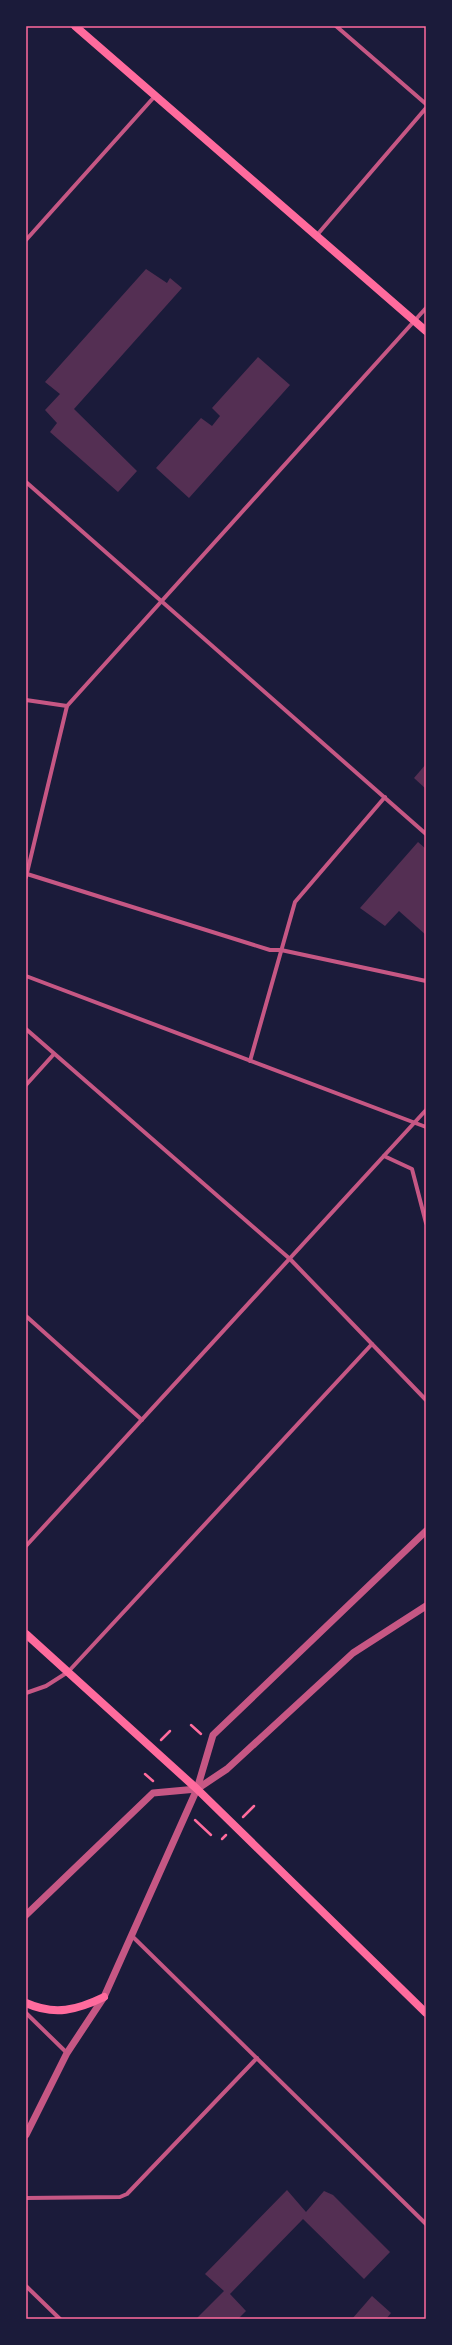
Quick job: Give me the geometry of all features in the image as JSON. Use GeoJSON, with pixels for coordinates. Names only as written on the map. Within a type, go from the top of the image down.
{"type":"FeatureCollection","features":[{"type":"Feature","properties":{"kind":"main road"},"geometry":{"type":"LineString","coordinates":[[75,26],[426,331]]}},
{"type":"Feature","properties":{"kind":"main road"},"geometry":{"type":"LineString","coordinates":[[26,1634],[197,1789],[426,2013]]}},
{"type":"Feature","properties":{"kind":"main road"},"geometry":{"type":"LineString","coordinates":[[26,2003],[35,2007],[56,2010],[81,2008],[104,1997]]}},
{"type":"Feature","properties":{"kind":"street"},"geometry":{"type":"LineString","coordinates":[[336,26],[426,104]]}},
{"type":"Feature","properties":{"kind":"street"},"geometry":{"type":"LineString","coordinates":[[26,240],[156,95]]}},
{"type":"Feature","properties":{"kind":"street"},"geometry":{"type":"LineString","coordinates":[[317,235],[426,108]]}},
{"type":"Feature","properties":{"kind":"street"},"geometry":{"type":"LineString","coordinates":[[426,308],[67,706],[26,876],[270,950],[281,950],[426,981]]}},
{"type":"Feature","properties":{"kind":"street"},"geometry":{"type":"LineString","coordinates":[[26,482],[426,834]]}},
{"type":"Feature","properties":{"kind":"street"},"geometry":{"type":"LineString","coordinates":[[26,700],[67,706]]}},
{"type":"Feature","properties":{"kind":"street"},"geometry":{"type":"LineString","coordinates":[[250,1061],[295,902],[385,797]]}},
{"type":"Feature","properties":{"kind":"street"},"geometry":{"type":"LineString","coordinates":[[26,976],[426,1127]]}},
{"type":"Feature","properties":{"kind":"street"},"geometry":{"type":"LineString","coordinates":[[26,1029],[290,1259],[426,1400]]}},
{"type":"Feature","properties":{"kind":"street"},"geometry":{"type":"LineString","coordinates":[[26,1085],[54,1054]]}},
{"type":"Feature","properties":{"kind":"street"},"geometry":{"type":"LineString","coordinates":[[26,1546],[426,1110]]}},
{"type":"Feature","properties":{"kind":"street"},"geometry":{"type":"LineString","coordinates":[[384,1156],[412,1169],[426,1223]]}},
{"type":"Feature","properties":{"kind":"street"},"geometry":{"type":"LineString","coordinates":[[26,1316],[142,1420]]}},
{"type":"Feature","properties":{"kind":"street"},"geometry":{"type":"LineString","coordinates":[[26,1693],[46,1686],[68,1672],[372,1344]]}},
{"type":"Feature","properties":{"kind":"street"},"geometry":{"type":"LineString","coordinates":[[26,2136],[67,2052],[104,1997],[197,1789],[213,1735],[426,1531]]}},
{"type":"Feature","properties":{"kind":"street"},"geometry":{"type":"LineString","coordinates":[[26,1915],[153,1793],[197,1789],[227,1769],[353,1653],[426,1606]]}},
{"type":"Feature","properties":{"kind":"street"},"geometry":{"type":"LineString","coordinates":[[131,1935],[426,2224]]}},
{"type":"Feature","properties":{"kind":"street"},"geometry":{"type":"LineString","coordinates":[[26,2013],[67,2052]]}},
{"type":"Feature","properties":{"kind":"street"},"geometry":{"type":"LineString","coordinates":[[26,2198],[120,2197],[128,2194],[257,2058]]}},
{"type":"Feature","properties":{"kind":"street"},"geometry":{"type":"LineString","coordinates":[[26,2286],[60,2319]]}},
{"type":"Feature","properties":{"kind":"building"},"geometry":{"type":"Polygon","coordinates":[[[146,269],[167,283],[170,278],[182,288],[74,409],[137,471],[118,492],[50,432],[57,423],[45,410],[60,394],[45,382],[146,269]]]}},
{"type":"Feature","properties":{"kind":"building"},"geometry":{"type":"Polygon","coordinates":[[[258,357],[290,385],[189,498],[156,468],[201,418],[212,426],[220,416],[212,408],[258,357]]]}},
{"type":"Feature","properties":{"kind":"building"},"geometry":{"type":"Polygon","coordinates":[[[426,764],[426,789],[414,778],[426,764]]]}},
{"type":"Feature","properties":{"kind":"building"},"geometry":{"type":"Polygon","coordinates":[[[418,842],[426,849],[426,935],[399,911],[385,926],[360,908],[418,842]]]}},
{"type":"Feature","properties":{"kind":"building"},"geometry":{"type":"Polygon","coordinates":[[[287,2190],[306,2212],[324,2191],[333,2195],[390,2252],[364,2279],[303,2219],[230,2294],[246,2311],[238,2319],[196,2319],[224,2291],[205,2274],[287,2190]]]}},
{"type":"Feature","properties":{"kind":"building"},"geometry":{"type":"Polygon","coordinates":[[[372,2296],[391,2313],[386,2319],[352,2319],[372,2296]]]}}]}
